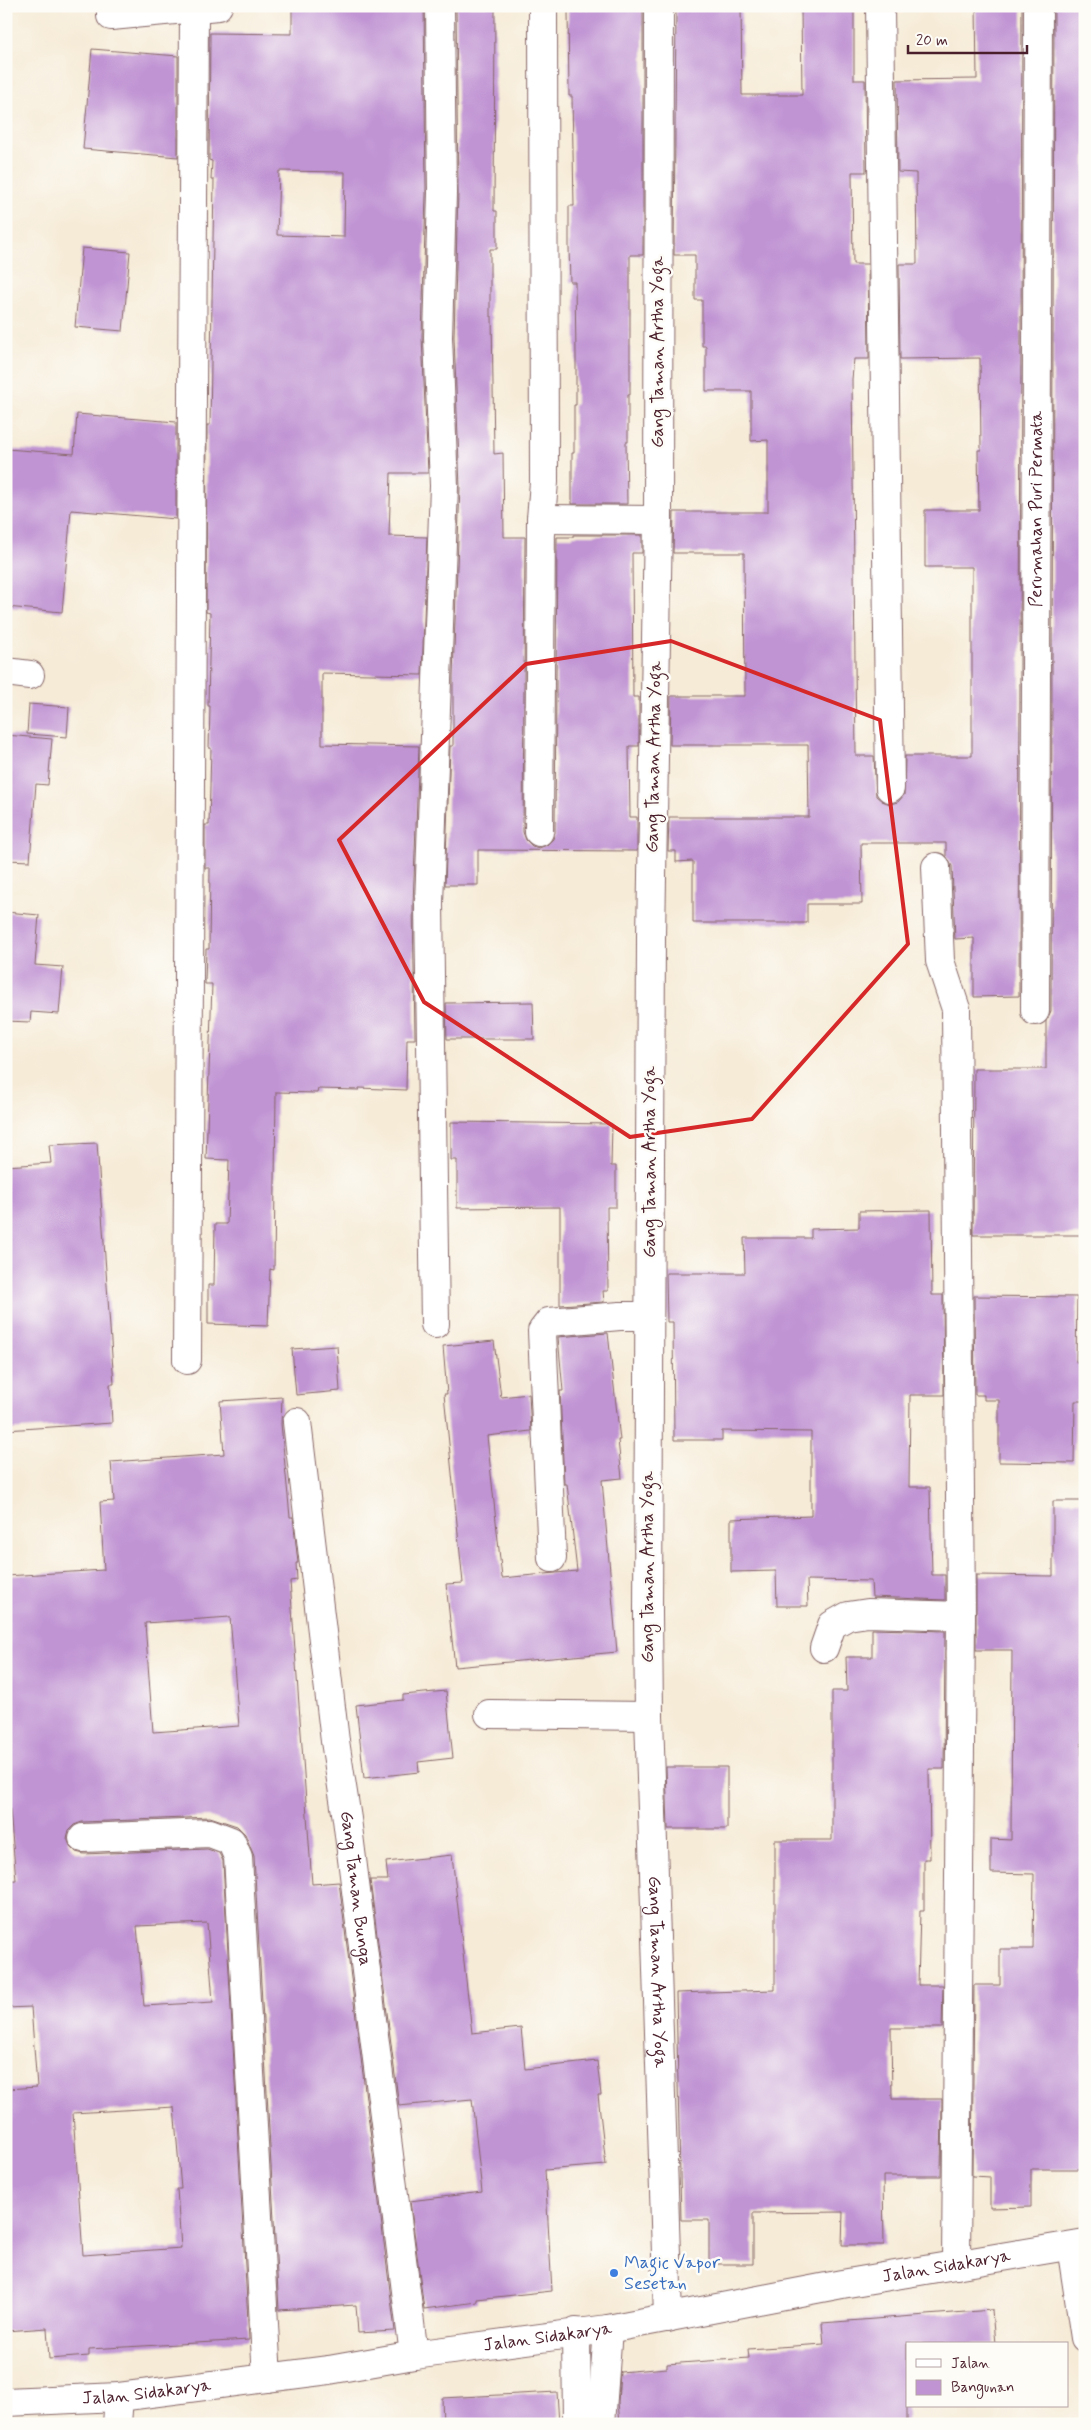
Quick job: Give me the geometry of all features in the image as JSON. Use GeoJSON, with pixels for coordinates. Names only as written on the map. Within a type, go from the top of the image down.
{"type":"FeatureCollection","features":[{"type":"Feature","properties":{"kind":"street"},"geometry":{"type":"LineString","coordinates":[[436,1324],[429,904],[444,486],[438,337],[442,193],[440,6]]}},
{"type":"Feature","properties":{"kind":"street"},"geometry":{"type":"LineString","coordinates":[[539,832],[541,519],[544,482],[543,6]]}},
{"type":"Feature","properties":{"kind":"street","name":"Gang Taman Artha Yoga"},"geometry":{"type":"LineString","coordinates":[[659,6],[658,520],[651,937],[648,1716],[668,2318]]}},
{"type":"Feature","properties":{"kind":"street"},"geometry":{"type":"LineString","coordinates":[[880,6],[890,788]]}},
{"type":"Feature","properties":{"kind":"street","name":"Perumahan Puri Permata"},"geometry":{"type":"LineString","coordinates":[[1036,1011],[1038,6]]}},
{"type":"Feature","properties":{"kind":"street"},"geometry":{"type":"LineString","coordinates":[[111,11],[206,8],[187,1360]]}},
{"type":"Feature","properties":{"kind":"street"},"geometry":{"type":"LineString","coordinates":[[541,519],[658,520]]}},
{"type":"Feature","properties":{"kind":"street"},"geometry":{"type":"LineString","coordinates":[[936,866],[940,961],[956,1009],[961,1616],[956,2265]]}},
{"type":"Feature","properties":{"kind":"street"},"geometry":{"type":"LineString","coordinates":[[552,1558],[542,1331],[549,1322],[620,1316],[650,1316]]}},
{"type":"Feature","properties":{"kind":"street","name":"Gang Taman Bunga"},"geometry":{"type":"LineString","coordinates":[[297,1422],[334,1740],[347,1819],[414,2356]]}},
{"type":"Feature","properties":{"kind":"street"},"geometry":{"type":"LineString","coordinates":[[824,1648],[832,1625],[848,1616],[868,1612],[961,1616]]}},
{"type":"Feature","properties":{"kind":"street"},"geometry":{"type":"LineString","coordinates":[[489,1714],[648,1716]]}},
{"type":"Feature","properties":{"kind":"street"},"geometry":{"type":"LineString","coordinates":[[83,1838],[210,1833],[231,1840],[238,1857],[267,2378]]}},
{"type":"Feature","properties":{"kind":"street"},"geometry":{"type":"LineString","coordinates":[[1078,2244],[1085,2338]]}},
{"type":"Feature","properties":{"kind":"street","name":"Jalan Sidakarya"},"geometry":{"type":"LineString","coordinates":[[15,2402],[120,2397],[329,2370],[576,2332],[608,2329],[842,2284],[1078,2244]]}},
{"type":"Feature","properties":{"kind":"street"},"geometry":{"type":"LineString","coordinates":[[601,2424],[608,2329]]}},
{"type":"Feature","properties":{"kind":"street"},"geometry":{"type":"LineString","coordinates":[[576,2332],[577,2424]]}},
{"type":"Feature","properties":{"kind":"street"},"geometry":{"type":"LineString","coordinates":[[117,2424],[120,2397]]}},
{"type":"Feature","properties":{"kind":"highlighted area"},"geometry":{"type":"Polygon","coordinates":[[[671,641],[880,720],[908,944],[752,1119],[630,1137],[424,1002],[339,840],[526,664],[671,641]]]}},
{"type":"Feature","properties":{"kind":"building"},"geometry":{"type":"Polygon","coordinates":[[[292,6],[424,6],[426,193],[422,337],[428,473],[391,473],[389,536],[427,537],[422,675],[322,673],[322,744],[419,746],[413,904],[415,1039],[407,1039],[406,1090],[359,1088],[359,1090],[318,1089],[317,1093],[276,1092],[274,1270],[270,1269],[268,1326],[208,1324],[208,1285],[214,1285],[215,1224],[227,1224],[229,1160],[206,1159],[212,984],[205,984],[206,949],[209,949],[210,868],[205,868],[205,825],[209,825],[211,748],[209,748],[210,706],[208,706],[210,613],[206,612],[207,425],[210,425],[214,180],[211,180],[212,161],[209,160],[210,33],[292,34],[292,6]],[[279,171],[277,235],[344,237],[345,172],[279,171]]]}},
{"type":"Feature","properties":{"kind":"building"},"geometry":{"type":"Polygon","coordinates":[[[456,6],[495,6],[494,211],[497,211],[497,249],[490,249],[494,454],[503,453],[504,537],[525,537],[523,832],[526,840],[532,846],[539,848],[547,845],[553,839],[555,832],[557,537],[573,537],[573,535],[642,535],[642,553],[632,553],[633,697],[639,697],[639,746],[629,746],[630,817],[637,817],[637,851],[478,850],[478,885],[445,885],[450,746],[453,746],[453,676],[460,487],[454,337],[458,193],[456,6]]]}},
{"type":"Feature","properties":{"kind":"building"},"geometry":{"type":"Polygon","coordinates":[[[676,6],[741,6],[742,95],[802,95],[801,7],[854,7],[854,80],[865,80],[866,172],[852,172],[853,264],[868,264],[869,359],[854,359],[852,379],[856,756],[874,756],[876,796],[890,804],[898,802],[904,795],[905,756],[972,756],[972,567],[925,567],[925,510],[979,510],[978,450],[981,450],[980,358],[900,359],[899,264],[917,264],[916,173],[898,172],[897,80],[977,79],[976,6],[1022,6],[1019,996],[974,997],[974,938],[955,939],[952,866],[946,856],[946,843],[861,843],[862,904],[807,904],[807,923],[693,923],[693,861],[676,862],[676,851],[668,851],[669,817],[809,817],[808,745],[670,745],[671,696],[745,696],[744,553],[673,553],[674,512],[768,512],[768,440],[751,441],[751,391],[706,391],[706,346],[702,346],[702,300],[695,300],[695,255],[674,255],[676,6]]]}},
{"type":"Feature","properties":{"kind":"building"},"geometry":{"type":"Polygon","coordinates":[[[1054,6],[1085,6],[1085,912],[1082,1069],[1085,1069],[1085,1235],[973,1235],[974,1069],[1046,1069],[1046,1021],[1051,1011],[1054,6]]]}},
{"type":"Feature","properties":{"kind":"building"},"geometry":{"type":"Polygon","coordinates":[[[568,9],[643,9],[643,255],[630,255],[630,395],[628,395],[628,442],[626,442],[627,504],[572,504],[576,355],[575,282],[570,282],[569,248],[569,206],[574,206],[572,96],[569,96],[568,9]]]}},
{"type":"Feature","properties":{"kind":"building"},"geometry":{"type":"Polygon","coordinates":[[[92,49],[178,56],[178,157],[83,149],[92,49]]]}},
{"type":"Feature","properties":{"kind":"building"},"geometry":{"type":"Polygon","coordinates":[[[82,248],[130,252],[123,331],[75,327],[82,248]]]}},
{"type":"Feature","properties":{"kind":"building"},"geometry":{"type":"Polygon","coordinates":[[[77,414],[176,422],[176,519],[71,510],[62,612],[6,607],[6,449],[74,454],[77,414]]]}},
{"type":"Feature","properties":{"kind":"building"},"geometry":{"type":"Polygon","coordinates":[[[29,704],[69,707],[67,737],[27,734],[29,704]]]}},
{"type":"Feature","properties":{"kind":"building"},"geometry":{"type":"Polygon","coordinates":[[[6,735],[52,739],[48,785],[36,784],[30,861],[6,860],[6,735]]]}},
{"type":"Feature","properties":{"kind":"building"},"geometry":{"type":"Polygon","coordinates":[[[6,912],[39,915],[35,965],[63,967],[59,1014],[31,1012],[30,1022],[6,1021],[6,912]]]}},
{"type":"Feature","properties":{"kind":"building"},"geometry":{"type":"Polygon","coordinates":[[[533,1002],[534,1039],[447,1039],[446,1003],[533,1002]]]}},
{"type":"Feature","properties":{"kind":"building"},"geometry":{"type":"Polygon","coordinates":[[[451,1122],[612,1124],[611,1166],[616,1166],[616,1207],[607,1207],[608,1291],[603,1291],[604,1302],[560,1305],[560,1207],[457,1208],[457,1160],[451,1160],[451,1122]]]}},
{"type":"Feature","properties":{"kind":"building"},"geometry":{"type":"Polygon","coordinates":[[[97,1143],[114,1384],[110,1384],[112,1423],[6,1430],[6,1166],[51,1163],[49,1145],[97,1143]]]}},
{"type":"Feature","properties":{"kind":"building"},"geometry":{"type":"Polygon","coordinates":[[[931,1210],[932,1295],[943,1295],[944,1395],[910,1395],[909,1487],[930,1487],[932,1575],[945,1575],[945,1600],[872,1597],[871,1581],[807,1580],[808,1606],[777,1606],[776,1571],[731,1572],[731,1519],[811,1516],[811,1432],[722,1431],[722,1440],[674,1440],[673,1322],[667,1322],[666,1273],[745,1273],[744,1238],[811,1238],[811,1229],[859,1228],[859,1211],[931,1210]]]}},
{"type":"Feature","properties":{"kind":"building"},"geometry":{"type":"Polygon","coordinates":[[[974,1296],[1077,1297],[1076,1362],[1085,1362],[1085,1401],[1075,1401],[1074,1463],[999,1462],[999,1400],[984,1400],[984,1395],[975,1395],[974,1296]]]}},
{"type":"Feature","properties":{"kind":"building"},"geometry":{"type":"Polygon","coordinates":[[[608,1333],[620,1440],[618,1440],[622,1478],[602,1480],[617,1652],[455,1667],[446,1584],[463,1583],[444,1394],[447,1394],[443,1346],[494,1341],[501,1397],[529,1394],[531,1431],[487,1436],[502,1578],[577,1571],[567,1484],[564,1484],[560,1391],[563,1391],[558,1337],[608,1333]]]}},
{"type":"Feature","properties":{"kind":"building"},"geometry":{"type":"Polygon","coordinates":[[[337,1346],[340,1391],[296,1395],[292,1349],[337,1346]]]}},
{"type":"Feature","properties":{"kind":"building"},"geometry":{"type":"Polygon","coordinates":[[[282,1397],[281,1424],[290,1517],[293,1517],[298,1563],[296,1563],[297,1580],[290,1581],[312,1884],[339,1882],[395,2331],[358,2333],[356,2305],[279,2310],[254,1856],[245,1834],[237,1826],[210,1817],[82,1822],[74,1825],[69,1830],[67,1838],[70,1846],[76,1852],[84,1854],[207,1849],[219,1853],[223,1861],[249,2340],[89,2349],[89,2356],[49,2359],[47,2328],[6,2331],[6,2089],[37,2087],[31,2007],[6,2008],[6,1881],[16,1880],[6,1762],[6,1576],[104,1570],[100,1502],[114,1501],[111,1462],[224,1454],[220,1401],[282,1397]],[[230,1617],[145,1623],[153,1732],[239,1726],[230,1617]],[[207,1923],[137,1926],[144,2006],[213,2002],[207,1923]],[[174,2107],[73,2113],[83,2255],[181,2248],[177,2189],[181,2189],[174,2107]]]}},
{"type":"Feature","properties":{"kind":"building"},"geometry":{"type":"Polygon","coordinates":[[[1053,1501],[1085,1501],[1085,1651],[1082,1651],[1081,1836],[1085,1836],[1083,2062],[1085,2062],[1085,2169],[1031,2169],[1031,2207],[990,2208],[990,2177],[972,2176],[974,1985],[1000,1985],[1000,1949],[1033,1949],[1034,1874],[991,1873],[991,1839],[1011,1840],[1012,1650],[976,1650],[976,1575],[1053,1576],[1053,1501]]]}},
{"type":"Feature","properties":{"kind":"building"},"geometry":{"type":"Polygon","coordinates":[[[872,1629],[945,1631],[944,1769],[929,1769],[930,1859],[924,1859],[924,1911],[920,1911],[918,1985],[943,1985],[942,2028],[891,2028],[892,2099],[942,2099],[941,2176],[883,2176],[884,2245],[842,2245],[843,2212],[753,2213],[753,2264],[709,2264],[709,2220],[681,2220],[676,1993],[775,1990],[775,1840],[832,1840],[832,1691],[847,1691],[846,1657],[872,1657],[872,1629]]]}},
{"type":"Feature","properties":{"kind":"building"},"geometry":{"type":"Polygon","coordinates":[[[446,1691],[453,1758],[418,1762],[419,1772],[364,1778],[356,1705],[403,1700],[403,1695],[446,1691]]]}},
{"type":"Feature","properties":{"kind":"building"},"geometry":{"type":"Polygon","coordinates":[[[666,1767],[727,1767],[727,1829],[668,1829],[666,1767]]]}},
{"type":"Feature","properties":{"kind":"building"},"geometry":{"type":"Polygon","coordinates":[[[452,1855],[472,2033],[521,2028],[525,2069],[597,2061],[601,2095],[598,2095],[606,2165],[545,2170],[552,2291],[477,2299],[477,2302],[424,2309],[410,2201],[482,2192],[472,2099],[399,2106],[370,1880],[388,1880],[386,1862],[452,1855]]]}},
{"type":"Feature","properties":{"kind":"building"},"geometry":{"type":"Polygon","coordinates":[[[992,2310],[995,2342],[906,2342],[907,2421],[873,2424],[620,2424],[618,2402],[620,2372],[667,2368],[667,2364],[749,2358],[748,2349],[824,2344],[822,2323],[992,2310]]]}},
{"type":"Feature","properties":{"kind":"building"},"geometry":{"type":"Polygon","coordinates":[[[557,2392],[559,2424],[443,2424],[442,2398],[557,2392]]]}},
{"type":"Feature","properties":{"kind":"place","name":"Magic Vapor Sesetan"},"geometry":{"type":"Point","coordinates":[614,2273]}}]}
